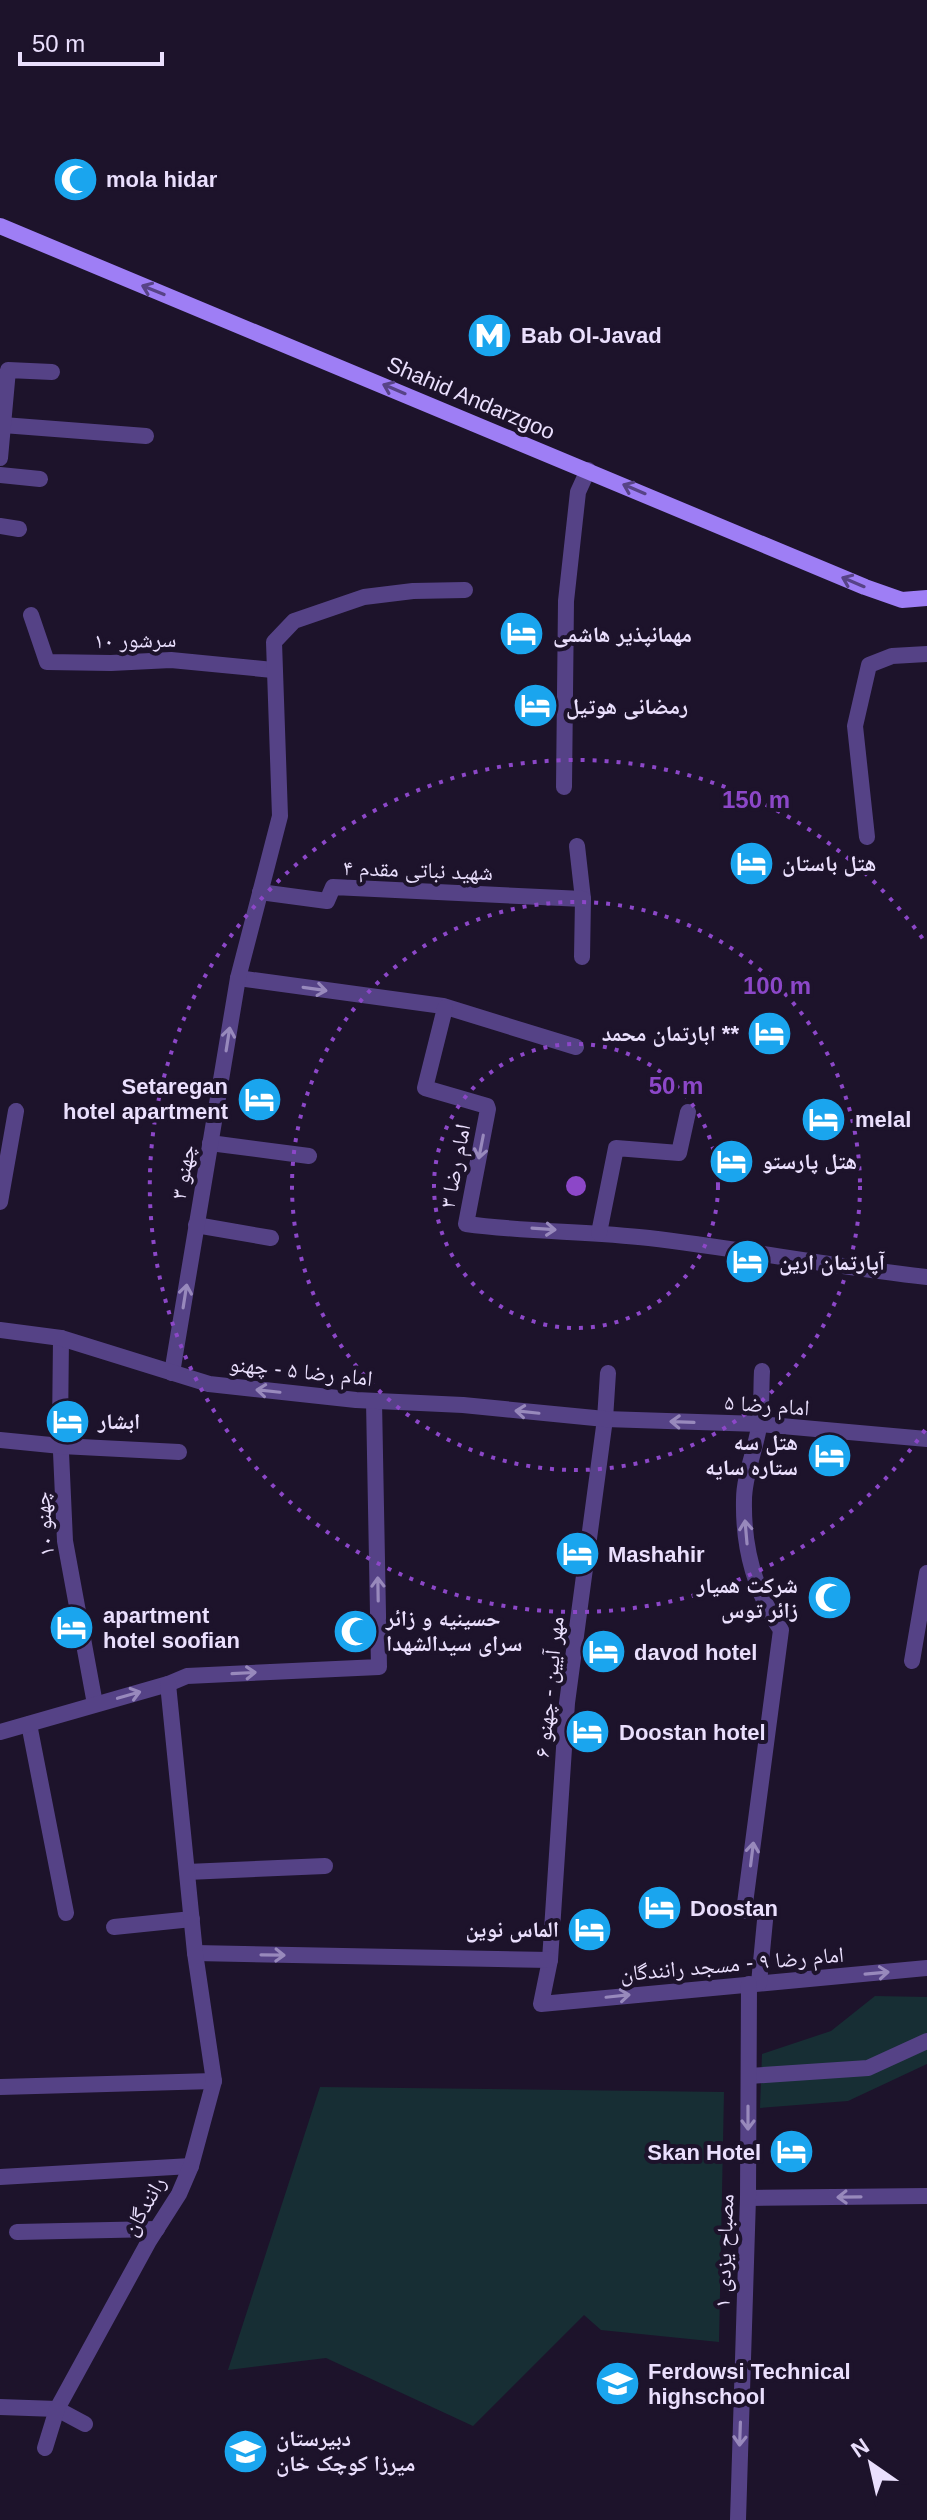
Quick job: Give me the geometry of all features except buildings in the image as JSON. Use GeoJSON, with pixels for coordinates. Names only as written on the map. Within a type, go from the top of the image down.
{"type":"FeatureCollection","features":[{"type":"Feature","properties":{"kind":"main road","name":"Shahid Andarzgoo"},"geometry":{"type":"LineString","coordinates":[[0,226],[865,587],[902,600],[927,598]]}},
{"type":"Feature","properties":{"kind":"street"},"geometry":{"type":"LineString","coordinates":[[0,458],[8,370],[52,372]]}},
{"type":"Feature","properties":{"kind":"street"},"geometry":{"type":"LineString","coordinates":[[2,418],[146,436]]}},
{"type":"Feature","properties":{"kind":"street"},"geometry":{"type":"LineString","coordinates":[[564,787],[566,601],[578,492],[588,470]]}},
{"type":"Feature","properties":{"kind":"street"},"geometry":{"type":"LineString","coordinates":[[0,475],[40,479]]}},
{"type":"Feature","properties":{"kind":"street"},"geometry":{"type":"LineString","coordinates":[[0,526],[19,529]]}},
{"type":"Feature","properties":{"kind":"street","name":"چهنو ۳"},"geometry":{"type":"LineString","coordinates":[[172,1373],[238,978],[280,816],[274,642],[294,621],[364,597],[413,591],[465,590]]}},
{"type":"Feature","properties":{"kind":"street","name":"سرشور ۱۰"},"geometry":{"type":"LineString","coordinates":[[31,615],[47,662],[171,660],[273,670]]}},
{"type":"Feature","properties":{"kind":"street"},"geometry":{"type":"LineString","coordinates":[[867,837],[855,726],[869,665],[892,656],[927,654]]}},
{"type":"Feature","properties":{"kind":"street"},"geometry":{"type":"LineString","coordinates":[[577,846],[583,899],[582,957]]}},
{"type":"Feature","properties":{"kind":"street","name":"شهید نباتی مقدم ۴"},"geometry":{"type":"LineString","coordinates":[[260,892],[327,901],[333,887],[583,899]]}},
{"type":"Feature","properties":{"kind":"street"},"geometry":{"type":"LineString","coordinates":[[238,978],[445,1008],[576,1047]]}},
{"type":"Feature","properties":{"kind":"street","name":"امام رضا ۳"},"geometry":{"type":"LineString","coordinates":[[445,1008],[425,1088],[488,1107],[466,1224],[599,1233],[927,1277]]}},
{"type":"Feature","properties":{"kind":"street"},"geometry":{"type":"LineString","coordinates":[[0,1202],[16,1111]]}},
{"type":"Feature","properties":{"kind":"street"},"geometry":{"type":"LineString","coordinates":[[599,1233],[616,1148],[679,1153],[688,1112]]}},
{"type":"Feature","properties":{"kind":"street"},"geometry":{"type":"LineString","coordinates":[[210,1143],[309,1156]]}},
{"type":"Feature","properties":{"kind":"street"},"geometry":{"type":"LineString","coordinates":[[196,1225],[271,1238]]}},
{"type":"Feature","properties":{"kind":"street","name":"امام رضا ۵ - چهنو"},"geometry":{"type":"LineString","coordinates":[[0,1330],[61,1338],[209,1384],[374,1401],[463,1405],[605,1419]]}},
{"type":"Feature","properties":{"kind":"street","name":"چهنو ۱۰"},"geometry":{"type":"LineString","coordinates":[[61,1338],[65,1541],[95,1704]]}},
{"type":"Feature","properties":{"kind":"street"},"geometry":{"type":"LineString","coordinates":[[760,1424],[762,1371]]}},
{"type":"Feature","properties":{"kind":"street","name":"مهر آیین - چهنو ۶"},"geometry":{"type":"LineString","coordinates":[[541,2004],[550,1960],[567,1703],[605,1419],[608,1373]]}},
{"type":"Feature","properties":{"kind":"street"},"geometry":{"type":"LineString","coordinates":[[0,1732],[187,1676],[379,1667],[374,1401]]}},
{"type":"Feature","properties":{"kind":"street","name":"امام رضا ۵"},"geometry":{"type":"LineString","coordinates":[[605,1419],[760,1424],[927,1439]]}},
{"type":"Feature","properties":{"kind":"street","name":"مصباح یزدی ۱"},"geometry":{"type":"LineString","coordinates":[[738,2520],[749,2076],[754,1983],[766,1910],[744,1911],[781,1630],[756,1583],[746,1542],[743,1497],[760,1424]]}},
{"type":"Feature","properties":{"kind":"street"},"geometry":{"type":"LineString","coordinates":[[0,1440],[179,1452]]}},
{"type":"Feature","properties":{"kind":"street"},"geometry":{"type":"LineString","coordinates":[[912,1661],[924,1605],[927,1573]]}},
{"type":"Feature","properties":{"kind":"street","name":"رانندگان"},"geometry":{"type":"LineString","coordinates":[[45,2448],[57,2409],[179,2194],[191,2166],[214,2081],[195,1953],[168,1684]]}},
{"type":"Feature","properties":{"kind":"street"},"geometry":{"type":"LineString","coordinates":[[29,1724],[66,1913]]}},
{"type":"Feature","properties":{"kind":"street"},"geometry":{"type":"LineString","coordinates":[[187,1872],[325,1866]]}},
{"type":"Feature","properties":{"kind":"street"},"geometry":{"type":"LineString","coordinates":[[114,1927],[192,1919]]}},
{"type":"Feature","properties":{"kind":"street"},"geometry":{"type":"LineString","coordinates":[[195,1953],[550,1960]]}},
{"type":"Feature","properties":{"kind":"street","name":"امام رضا ۹ - مسجد رانندگان"},"geometry":{"type":"LineString","coordinates":[[541,2004],[927,1968]]}},
{"type":"Feature","properties":{"kind":"street"},"geometry":{"type":"LineString","coordinates":[[749,2076],[868,2068],[927,2041]]}},
{"type":"Feature","properties":{"kind":"street"},"geometry":{"type":"LineString","coordinates":[[0,2087],[214,2081]]}},
{"type":"Feature","properties":{"kind":"street"},"geometry":{"type":"LineString","coordinates":[[0,2177],[191,2166]]}},
{"type":"Feature","properties":{"kind":"street"},"geometry":{"type":"LineString","coordinates":[[748,2198],[927,2196]]}},
{"type":"Feature","properties":{"kind":"street"},"geometry":{"type":"LineString","coordinates":[[17,2232],[157,2229]]}},
{"type":"Feature","properties":{"kind":"street"},"geometry":{"type":"LineString","coordinates":[[0,2407],[57,2409],[85,2424]]}},
{"type":"Feature","properties":{"kind":"green space"},"geometry":{"type":"Polygon","coordinates":[[[875,1996],[927,1997],[927,2064],[848,2101],[760,2108],[762,2054],[831,2031],[875,1996]]]}},
{"type":"Feature","properties":{"kind":"green space"},"geometry":{"type":"Polygon","coordinates":[[[320,2087],[724,2092],[719,2342],[601,2330],[584,2315],[473,2426],[326,2358],[228,2370],[320,2087]]]}},
{"type":"Feature","properties":{"kind":"place","name":"mola hidar"},"geometry":{"type":"Point","coordinates":[75,179]}},
{"type":"Feature","properties":{"kind":"place","name":"Bab Ol-Javad"},"geometry":{"type":"Point","coordinates":[490,335]}},
{"type":"Feature","properties":{"kind":"place","name":"مهمانپذیر هاشمی"},"geometry":{"type":"Point","coordinates":[522,634]}},
{"type":"Feature","properties":{"kind":"place","name":"رمضانی هوتیل"},"geometry":{"type":"Point","coordinates":[535,706]}},
{"type":"Feature","properties":{"kind":"place","name":"هتل باستان"},"geometry":{"type":"Point","coordinates":[751,863]}},
{"type":"Feature","properties":{"kind":"place","name":"ابارتمان محمد **"},"geometry":{"type":"Point","coordinates":[770,1033]}},
{"type":"Feature","properties":{"kind":"place","name":"Setaregan hotel apartment"},"geometry":{"type":"Point","coordinates":[259,1099]}},
{"type":"Feature","properties":{"kind":"place","name":"melal"},"geometry":{"type":"Point","coordinates":[824,1119]}},
{"type":"Feature","properties":{"kind":"place","name":"هتل پارستو"},"geometry":{"type":"Point","coordinates":[731,1161]}},
{"type":"Feature","properties":{"kind":"place","name":"آپارتمان ارين"},"geometry":{"type":"Point","coordinates":[748,1262]}},
{"type":"Feature","properties":{"kind":"place","name":"ابشار"},"geometry":{"type":"Point","coordinates":[67,1421]}},
{"type":"Feature","properties":{"kind":"place","name":"هتل سه ستاره سایه"},"geometry":{"type":"Point","coordinates":[829,1455]}},
{"type":"Feature","properties":{"kind":"place","name":"Mashahir"},"geometry":{"type":"Point","coordinates":[577,1554]}},
{"type":"Feature","properties":{"kind":"place","name":"شرکت همیار زائر توس"},"geometry":{"type":"Point","coordinates":[829,1598]}},
{"type":"Feature","properties":{"kind":"place","name":"apartment hotel soofian"},"geometry":{"type":"Point","coordinates":[72,1628]}},
{"type":"Feature","properties":{"kind":"place","name":"حسینیه و زائر سرای سیدالشهدا"},"geometry":{"type":"Point","coordinates":[355,1631]}},
{"type":"Feature","properties":{"kind":"place","name":"davod hotel"},"geometry":{"type":"Point","coordinates":[603,1652]}},
{"type":"Feature","properties":{"kind":"place","name":"Doostan hotel"},"geometry":{"type":"Point","coordinates":[588,1732]}},
{"type":"Feature","properties":{"kind":"place","name":"Doostan"},"geometry":{"type":"Point","coordinates":[659,1908]}},
{"type":"Feature","properties":{"kind":"place","name":"الماس نوين"},"geometry":{"type":"Point","coordinates":[590,1929]}},
{"type":"Feature","properties":{"kind":"place","name":"Skan Hotel"},"geometry":{"type":"Point","coordinates":[792,2152]}},
{"type":"Feature","properties":{"kind":"place","name":"Ferdowsi Technical highschool"},"geometry":{"type":"Point","coordinates":[617,2384]}},
{"type":"Feature","properties":{"kind":"place","name":"دبیرستان میرزا کوچک خان"},"geometry":{"type":"Point","coordinates":[245,2451]}}]}
